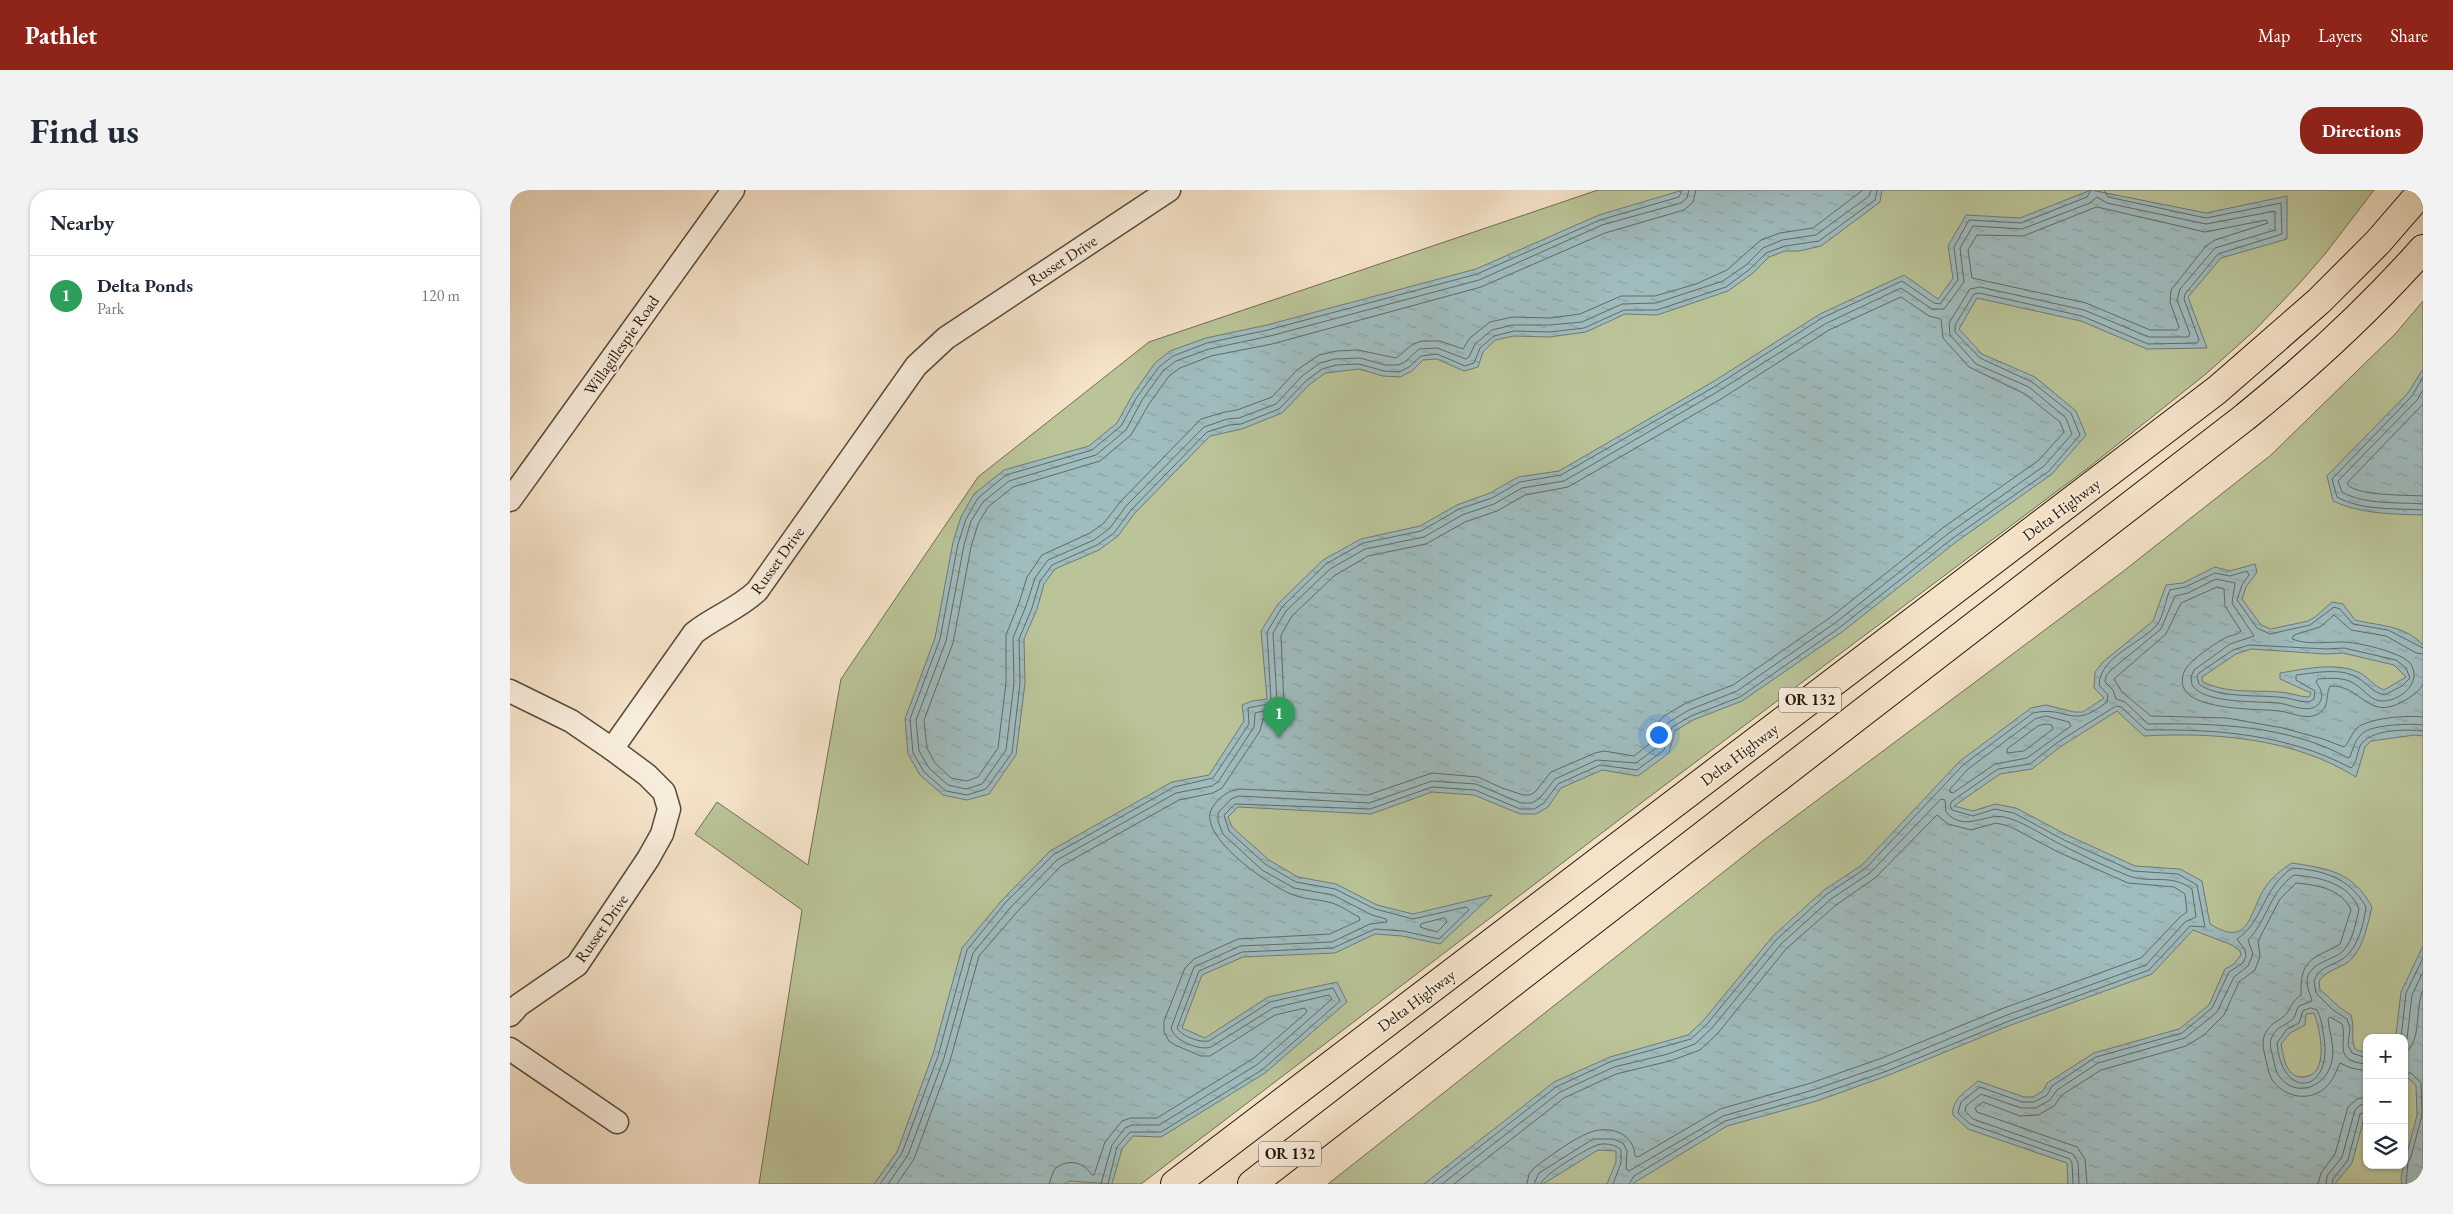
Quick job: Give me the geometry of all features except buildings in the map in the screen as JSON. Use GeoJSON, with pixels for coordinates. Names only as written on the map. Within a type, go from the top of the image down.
{"type":"FeatureCollection","features":[{"type":"Feature","properties":{"kind":"highway","name":"Delta Highway"},"geometry":{"type":"LineString","coordinates":[[1175,1184],[2217,390],[2319,302],[2378,242],[2423,190]]}},
{"type":"Feature","properties":{"kind":"highway","name":"OR 132"},"geometry":{"type":"LineString","coordinates":[[1252,1184],[2246,418],[2352,324],[2423,250]]}},
{"type":"Feature","properties":{"kind":"street","name":"Willagillespie Road"},"geometry":{"type":"LineString","coordinates":[[510,500],[733,190]]}},
{"type":"Feature","properties":{"kind":"street","name":"Russet Drive"},"geometry":{"type":"LineString","coordinates":[[510,1015],[519,1005],[577,965],[648,859],[662,834],[668,809],[664,792],[647,775],[612,749],[694,633],[706,623],[743,604],[757,591],[910,373],[929,351],[970,321],[1169,190]]}},
{"type":"Feature","properties":{"kind":"street"},"geometry":{"type":"LineString","coordinates":[[510,691],[571,721],[612,749]]}},
{"type":"Feature","properties":{"kind":"street"},"geometry":{"type":"LineString","coordinates":[[510,1049],[617,1122]]}},
{"type":"Feature","properties":{"kind":"green space"},"geometry":{"type":"Polygon","coordinates":[[[1598,190],[2374,190],[2325,254],[2298,285],[2254,331],[2207,373],[2088,468],[1649,797],[1141,1184],[759,1184],[802,910],[695,834],[717,802],[808,865],[841,679],[978,477],[1149,342],[1598,190]]]}},
{"type":"Feature","properties":{"kind":"green space"},"geometry":{"type":"Polygon","coordinates":[[[2423,301],[2423,1184],[1328,1184],[1764,840],[2121,573],[2271,455],[2396,333],[2423,301]]]}},
{"type":"Feature","properties":{"kind":"water"},"geometry":{"type":"Polygon","coordinates":[[[1683,190],[1882,190],[1880,202],[1821,246],[1799,251],[1785,251],[1769,257],[1753,273],[1728,291],[1657,315],[1625,314],[1586,332],[1549,337],[1514,336],[1495,340],[1483,352],[1478,367],[1464,371],[1437,359],[1423,360],[1412,371],[1400,377],[1383,376],[1359,369],[1325,373],[1309,385],[1282,413],[1242,429],[1210,436],[1134,514],[1118,536],[1099,550],[1055,569],[1044,584],[1037,609],[1024,639],[1025,683],[1016,755],[989,794],[967,800],[943,795],[920,775],[908,754],[905,719],[935,638],[953,542],[961,517],[974,494],[1004,470],[1089,446],[1117,423],[1133,394],[1155,363],[1170,351],[1206,338],[1267,325],[1476,269],[1599,215],[1683,190]]]}},
{"type":"Feature","properties":{"kind":"water"},"geometry":{"type":"Polygon","coordinates":[[[2091,190],[2206,213],[2287,196],[2287,239],[2221,258],[2188,297],[2207,348],[2147,349],[2081,321],[1977,298],[1959,329],[1982,354],[2035,377],[2076,411],[2086,435],[2052,474],[1956,542],[1842,632],[1742,701],[1693,720],[1675,731],[1669,753],[1638,776],[1602,770],[1561,788],[1548,807],[1536,814],[1520,814],[1474,795],[1432,792],[1371,814],[1238,807],[1228,817],[1232,827],[1269,860],[1298,877],[1336,884],[1377,905],[1413,914],[1492,895],[1440,944],[1402,936],[1375,934],[1335,953],[1243,957],[1202,975],[1182,1028],[1205,1038],[1268,997],[1337,982],[1347,1002],[1265,1073],[1161,1137],[1133,1136],[1122,1149],[1112,1184],[1069,1181],[1064,1184],[874,1184],[897,1152],[933,1054],[962,948],[1003,899],[1050,851],[1172,782],[1209,775],[1244,721],[1242,705],[1252,701],[1267,699],[1261,631],[1278,604],[1323,560],[1361,539],[1420,526],[1457,505],[1490,493],[1518,477],[1559,471],[1711,383],[1820,314],[1904,275],[1938,299],[1953,278],[1948,246],[1966,215],[2020,218],[2091,190]]]}},
{"type":"Feature","properties":{"kind":"water"},"geometry":{"type":"Polygon","coordinates":[[[2423,369],[2423,515],[2366,511],[2333,501],[2327,476],[2408,393],[2423,369]]]}},
{"type":"Feature","properties":{"kind":"water"},"geometry":{"type":"Polygon","coordinates":[[[2255,564],[2257,572],[2246,587],[2242,599],[2261,625],[2271,629],[2308,621],[2332,602],[2343,604],[2355,620],[2391,627],[2416,638],[2423,645],[2423,736],[2415,735],[2371,741],[2365,747],[2356,777],[2332,764],[2307,754],[2253,740],[2198,735],[2144,736],[2117,711],[2060,747],[2032,769],[2000,774],[1954,806],[1973,811],[1995,804],[2016,808],[2067,835],[2135,866],[2180,869],[2202,881],[2210,924],[2233,932],[2240,931],[2246,926],[2264,889],[2276,874],[2292,863],[2328,870],[2348,879],[2356,886],[2372,907],[2360,946],[2351,959],[2319,981],[2320,990],[2351,1015],[2354,1046],[2356,1050],[2363,1052],[2363,1121],[2352,1163],[2335,1184],[2068,1184],[2067,1163],[1968,1129],[1953,1115],[1953,1109],[1957,1100],[1978,1081],[2024,1097],[2033,1097],[2043,1091],[2047,1083],[2094,1053],[2179,1029],[2209,1005],[2225,969],[2234,964],[2241,955],[2240,951],[2232,945],[2193,930],[2152,974],[2011,1025],[1889,1075],[1817,1101],[1727,1126],[1632,1184],[1607,1184],[1616,1162],[1616,1151],[1598,1150],[1543,1184],[1424,1184],[1554,1082],[1610,1057],[1688,1035],[1703,1021],[1773,936],[1824,890],[1862,865],[1960,761],[2031,708],[2046,705],[2074,712],[2083,712],[2104,698],[2094,688],[2095,672],[2103,662],[2153,621],[2166,585],[2183,583],[2215,567],[2230,571],[2255,564]],[[2251,649],[2236,654],[2202,677],[2202,681],[2230,690],[2283,692],[2309,697],[2311,693],[2280,679],[2280,673],[2320,667],[2340,667],[2362,674],[2384,690],[2406,677],[2394,665],[2343,653],[2326,654],[2251,649]],[[2314,1013],[2306,1014],[2305,1025],[2290,1033],[2281,1044],[2287,1067],[2296,1076],[2311,1075],[2317,1069],[2320,1061],[2319,1030],[2314,1013]]]}},
{"type":"Feature","properties":{"kind":"water"},"geometry":{"type":"Polygon","coordinates":[[[2423,946],[2423,1184],[2402,1184],[2401,1177],[2403,1169],[2408,1169],[2408,1150],[2417,1115],[2416,1085],[2408,1078],[2408,1034],[2396,1034],[2401,992],[2423,946]]]}},
{"type":"Feature","properties":{"kind":"place","name":"Delta Ponds"},"geometry":{"type":"Point","coordinates":[1279,738]}}]}
